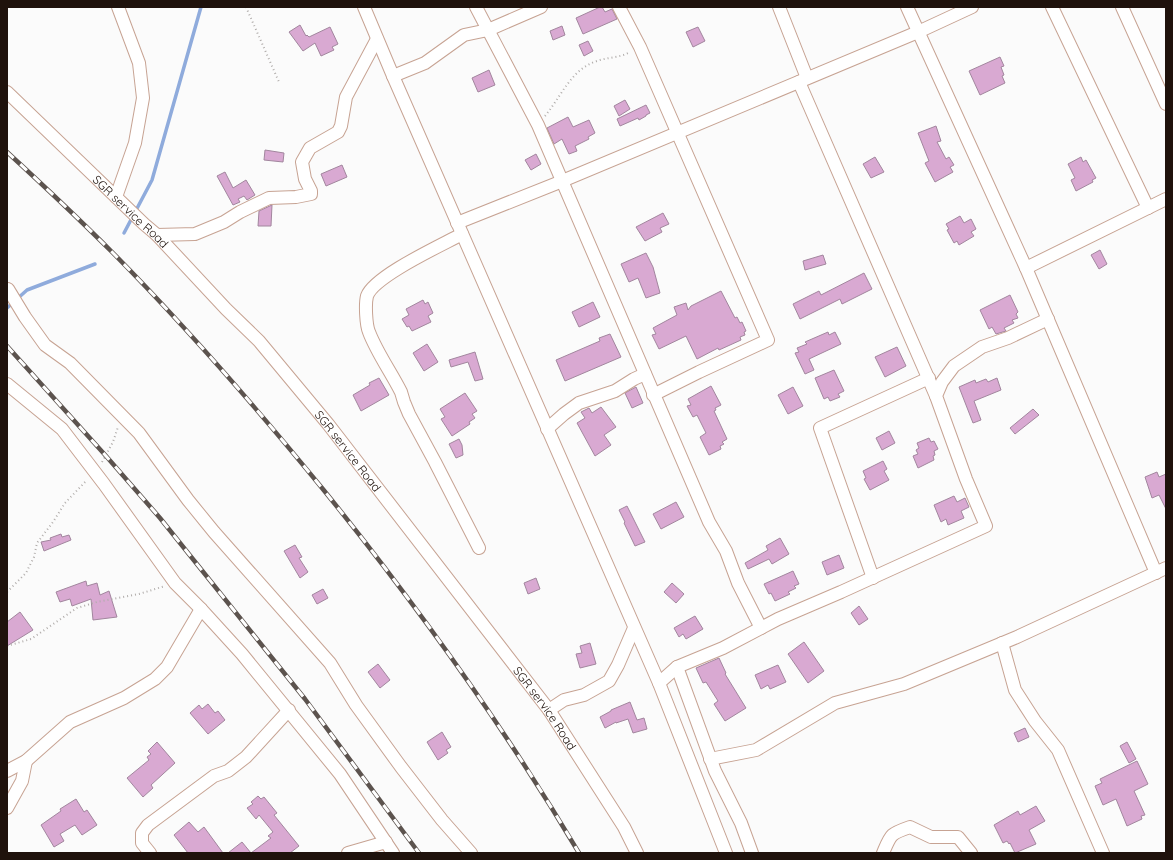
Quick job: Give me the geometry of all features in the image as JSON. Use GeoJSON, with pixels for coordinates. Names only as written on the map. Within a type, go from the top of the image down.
{"type":"FeatureCollection","features":[{"type":"Feature","properties":{"kind":"street"},"geometry":{"type":"LineString","coordinates":[[116,197],[135,143],[143,98],[139,63],[118,7]]}},
{"type":"Feature","properties":{"kind":"street"},"geometry":{"type":"LineString","coordinates":[[364,7],[659,683],[726,853]]}},
{"type":"Feature","properties":{"kind":"street"},"geometry":{"type":"LineString","coordinates":[[476,7],[538,125],[709,522],[726,551],[738,583],[761,628]]}},
{"type":"Feature","properties":{"kind":"street"},"geometry":{"type":"LineString","coordinates":[[393,76],[425,63],[464,35],[488,30],[541,7]]}},
{"type":"Feature","properties":{"kind":"street"},"geometry":{"type":"LineString","coordinates":[[619,7],[640,47],[768,340],[653,395]]}},
{"type":"Feature","properties":{"kind":"street"},"geometry":{"type":"LineString","coordinates":[[659,683],[677,667],[723,648],[784,616],[873,578],[986,526],[966,479],[929,378],[803,80],[779,7]]}},
{"type":"Feature","properties":{"kind":"street"},"geometry":{"type":"LineString","coordinates":[[710,759],[756,750],[835,703],[904,684],[1002,643],[1161,570],[907,7]]}},
{"type":"Feature","properties":{"kind":"street"},"geometry":{"type":"LineString","coordinates":[[457,223],[562,181],[918,32],[972,7]]}},
{"type":"Feature","properties":{"kind":"street"},"geometry":{"type":"LineString","coordinates":[[1052,7],[1148,208]]}},
{"type":"Feature","properties":{"kind":"street"},"geometry":{"type":"LineString","coordinates":[[1122,7],[1166,104]]}},
{"type":"Feature","properties":{"kind":"street"},"geometry":{"type":"LineString","coordinates":[[157,236],[195,234],[224,222],[240,212],[269,198],[296,197],[311,194],[305,179],[302,162],[310,148],[338,132],[341,126],[346,97],[377,39]]}},
{"type":"Feature","properties":{"kind":"street","name":"SGR service Road"},"geometry":{"type":"LineString","coordinates":[[7,92],[157,236],[226,309],[259,341],[323,418],[549,710],[624,827],[637,853]]}},
{"type":"Feature","properties":{"kind":"street"},"geometry":{"type":"LineString","coordinates":[[1026,268],[1166,199]]}},
{"type":"Feature","properties":{"kind":"street"},"geometry":{"type":"LineString","coordinates":[[462,234],[410,262],[375,284],[367,295],[366,311],[368,331],[402,392],[409,414],[479,548]]}},
{"type":"Feature","properties":{"kind":"street"},"geometry":{"type":"LineString","coordinates":[[8,288],[25,317],[45,345],[70,363],[140,433],[188,500],[214,532],[330,663],[356,705],[397,761],[442,820],[471,853]]}},
{"type":"Feature","properties":{"kind":"street"},"geometry":{"type":"LineString","coordinates":[[936,396],[942,382],[954,366],[982,348],[1008,338],[1048,318]]}},
{"type":"Feature","properties":{"kind":"street"},"geometry":{"type":"LineString","coordinates":[[547,429],[579,403],[615,391],[645,374]]}},
{"type":"Feature","properties":{"kind":"street"},"geometry":{"type":"LineString","coordinates":[[873,578],[820,428],[929,378]]}},
{"type":"Feature","properties":{"kind":"street"},"geometry":{"type":"LineString","coordinates":[[7,384],[62,429],[104,484],[175,583],[242,654],[290,710],[340,774],[393,853]]}},
{"type":"Feature","properties":{"kind":"street"},"geometry":{"type":"LineString","coordinates":[[7,771],[26,761],[70,722],[124,698],[155,679],[167,667],[201,609]]}},
{"type":"Feature","properties":{"kind":"street"},"geometry":{"type":"LineString","coordinates":[[549,710],[564,700],[584,695],[609,681],[618,665],[634,628]]}},
{"type":"Feature","properties":{"kind":"street"},"geometry":{"type":"LineString","coordinates":[[1002,643],[1015,690],[1035,721],[1058,750],[1103,853]]}},
{"type":"Feature","properties":{"kind":"street"},"geometry":{"type":"LineString","coordinates":[[677,667],[710,759],[741,823],[752,853]]}},
{"type":"Feature","properties":{"kind":"street"},"geometry":{"type":"LineString","coordinates":[[150,853],[142,843],[142,833],[148,825],[214,776],[228,771],[246,757],[290,710]]}},
{"type":"Feature","properties":{"kind":"street"},"geometry":{"type":"LineString","coordinates":[[7,808],[22,780],[26,761]]}},
{"type":"Feature","properties":{"kind":"street"},"geometry":{"type":"LineString","coordinates":[[883,853],[888,840],[894,832],[910,827],[931,837],[958,837],[971,853]]}},
{"type":"Feature","properties":{"kind":"street"},"geometry":{"type":"LineString","coordinates":[[348,853],[386,842]]}},
{"type":"Feature","properties":{"kind":"path"},"geometry":{"type":"LineString","coordinates":[[246,7],[279,82]]}},
{"type":"Feature","properties":{"kind":"path"},"geometry":{"type":"LineString","coordinates":[[538,125],[574,76],[584,68],[596,61],[624,56],[640,47]]}},
{"type":"Feature","properties":{"kind":"path"},"geometry":{"type":"LineString","coordinates":[[7,592],[26,573],[34,557],[37,543],[65,503],[94,472],[106,456],[114,442],[122,414]]}},
{"type":"Feature","properties":{"kind":"path"},"geometry":{"type":"LineString","coordinates":[[7,646],[31,639],[77,608],[97,602],[139,594],[175,583]]}},
{"type":"Feature","properties":{"kind":"building"},"geometry":{"type":"Polygon","coordinates":[[[602,7],[605,12],[612,9],[617,19],[583,34],[576,18],[602,7]]]}},
{"type":"Feature","properties":{"kind":"building"},"geometry":{"type":"Polygon","coordinates":[[[300,25],[306,36],[307,35],[309,37],[330,27],[338,44],[332,47],[334,50],[321,56],[315,43],[303,51],[289,32],[300,25]]]}},
{"type":"Feature","properties":{"kind":"building"},"geometry":{"type":"Polygon","coordinates":[[[562,26],[565,35],[553,40],[550,31],[562,26]]]}},
{"type":"Feature","properties":{"kind":"building"},"geometry":{"type":"Polygon","coordinates":[[[698,27],[705,41],[693,47],[686,32],[698,27]]]}},
{"type":"Feature","properties":{"kind":"building"},"geometry":{"type":"Polygon","coordinates":[[[588,41],[593,51],[584,56],[579,45],[588,41]]]}},
{"type":"Feature","properties":{"kind":"building"},"geometry":{"type":"Polygon","coordinates":[[[1000,57],[1004,66],[1001,67],[1004,75],[1002,76],[1005,83],[980,95],[969,71],[1000,57]]]}},
{"type":"Feature","properties":{"kind":"building"},"geometry":{"type":"Polygon","coordinates":[[[489,70],[495,85],[478,92],[472,78],[489,70]]]}},
{"type":"Feature","properties":{"kind":"building"},"geometry":{"type":"Polygon","coordinates":[[[625,100],[630,109],[619,116],[614,106],[625,100]]]}},
{"type":"Feature","properties":{"kind":"building"},"geometry":{"type":"Polygon","coordinates":[[[646,105],[650,113],[639,120],[638,118],[620,126],[617,119],[646,105]]]}},
{"type":"Feature","properties":{"kind":"building"},"geometry":{"type":"Polygon","coordinates":[[[568,117],[573,127],[589,120],[595,133],[588,137],[589,139],[575,146],[577,151],[569,154],[562,139],[554,144],[547,128],[568,117]]]}},
{"type":"Feature","properties":{"kind":"building"},"geometry":{"type":"Polygon","coordinates":[[[936,126],[941,141],[937,142],[946,159],[949,157],[954,165],[950,167],[953,172],[935,182],[925,163],[929,161],[918,133],[936,126]]]}},
{"type":"Feature","properties":{"kind":"building"},"geometry":{"type":"Polygon","coordinates":[[[265,150],[284,153],[283,162],[264,160],[265,150]]]}},
{"type":"Feature","properties":{"kind":"building"},"geometry":{"type":"Polygon","coordinates":[[[536,154],[541,164],[531,170],[525,160],[536,154]]]}},
{"type":"Feature","properties":{"kind":"building"},"geometry":{"type":"Polygon","coordinates":[[[875,157],[884,172],[871,178],[863,164],[875,157]]]}},
{"type":"Feature","properties":{"kind":"building"},"geometry":{"type":"Polygon","coordinates":[[[1081,157],[1083,162],[1086,160],[1096,178],[1092,180],[1093,182],[1076,191],[1071,180],[1075,178],[1068,164],[1081,157]]]}},
{"type":"Feature","properties":{"kind":"building"},"geometry":{"type":"Polygon","coordinates":[[[342,165],[347,177],[326,186],[321,174],[342,165]]]}},
{"type":"Feature","properties":{"kind":"building"},"geometry":{"type":"Polygon","coordinates":[[[225,172],[233,188],[246,180],[255,195],[247,200],[244,196],[238,199],[240,202],[233,205],[217,176],[225,172]]]}},
{"type":"Feature","properties":{"kind":"building"},"geometry":{"type":"Polygon","coordinates":[[[272,205],[271,226],[258,226],[259,211],[272,205]]]}},
{"type":"Feature","properties":{"kind":"building"},"geometry":{"type":"Polygon","coordinates":[[[663,213],[669,224],[660,228],[662,232],[645,241],[636,227],[663,213]]]}},
{"type":"Feature","properties":{"kind":"building"},"geometry":{"type":"Polygon","coordinates":[[[960,216],[964,223],[971,219],[976,229],[971,232],[974,236],[959,245],[957,241],[954,243],[947,230],[949,229],[946,224],[960,216]]]}},
{"type":"Feature","properties":{"kind":"building"},"geometry":{"type":"Polygon","coordinates":[[[1100,250],[1107,264],[1099,269],[1091,255],[1100,250]]]}},
{"type":"Feature","properties":{"kind":"building"},"geometry":{"type":"Polygon","coordinates":[[[646,253],[653,267],[660,293],[646,298],[638,278],[629,282],[621,264],[646,253]]]}},
{"type":"Feature","properties":{"kind":"building"},"geometry":{"type":"Polygon","coordinates":[[[823,255],[826,264],[805,270],[803,261],[823,255]]]}},
{"type":"Feature","properties":{"kind":"building"},"geometry":{"type":"Polygon","coordinates":[[[864,273],[872,289],[842,304],[840,299],[800,319],[793,304],[819,291],[821,295],[864,273]]]}},
{"type":"Feature","properties":{"kind":"building"},"geometry":{"type":"Polygon","coordinates":[[[721,291],[735,318],[737,317],[740,323],[742,322],[746,331],[744,332],[745,335],[740,337],[741,340],[719,350],[718,348],[697,359],[686,336],[659,349],[652,335],[656,334],[653,328],[677,315],[674,307],[686,303],[688,310],[691,306],[721,291]]]}},
{"type":"Feature","properties":{"kind":"building"},"geometry":{"type":"Polygon","coordinates":[[[1010,295],[1018,312],[1016,314],[1018,318],[1012,320],[1014,323],[1004,328],[1006,331],[996,334],[992,327],[989,329],[980,310],[1010,295]]]}},
{"type":"Feature","properties":{"kind":"building"},"geometry":{"type":"Polygon","coordinates":[[[423,300],[425,304],[428,302],[433,313],[428,316],[431,322],[412,331],[409,326],[407,327],[402,319],[409,315],[406,309],[423,300]]]}},
{"type":"Feature","properties":{"kind":"building"},"geometry":{"type":"Polygon","coordinates":[[[593,302],[600,317],[579,327],[572,312],[593,302]]]}},
{"type":"Feature","properties":{"kind":"building"},"geometry":{"type":"Polygon","coordinates":[[[828,332],[829,335],[835,332],[841,344],[809,359],[814,370],[805,374],[795,353],[799,352],[797,348],[807,344],[805,342],[828,332]]]}},
{"type":"Feature","properties":{"kind":"building"},"geometry":{"type":"Polygon","coordinates":[[[610,334],[621,357],[565,381],[556,360],[600,341],[599,338],[610,334]]]}},
{"type":"Feature","properties":{"kind":"building"},"geometry":{"type":"Polygon","coordinates":[[[427,344],[438,362],[424,371],[413,353],[427,344]]]}},
{"type":"Feature","properties":{"kind":"building"},"geometry":{"type":"Polygon","coordinates":[[[897,347],[906,366],[885,377],[875,357],[897,347]]]}},
{"type":"Feature","properties":{"kind":"building"},"geometry":{"type":"Polygon","coordinates":[[[475,352],[483,379],[475,381],[468,362],[451,367],[449,360],[475,352]]]}},
{"type":"Feature","properties":{"kind":"building"},"geometry":{"type":"Polygon","coordinates":[[[834,370],[844,391],[838,394],[840,397],[830,401],[828,397],[824,399],[815,378],[834,370]]]}},
{"type":"Feature","properties":{"kind":"building"},"geometry":{"type":"Polygon","coordinates":[[[379,378],[389,395],[361,411],[353,395],[370,385],[369,383],[379,378]]]}},
{"type":"Feature","properties":{"kind":"building"},"geometry":{"type":"Polygon","coordinates":[[[997,378],[1001,390],[974,401],[981,420],[973,423],[959,387],[975,380],[976,383],[986,379],[988,382],[997,378]]]}},
{"type":"Feature","properties":{"kind":"building"},"geometry":{"type":"Polygon","coordinates":[[[711,386],[721,405],[715,408],[716,410],[714,411],[727,439],[722,442],[724,444],[720,446],[721,449],[709,455],[700,437],[706,433],[697,415],[693,417],[687,406],[691,405],[688,399],[711,386]]]}},
{"type":"Feature","properties":{"kind":"building"},"geometry":{"type":"Polygon","coordinates":[[[636,387],[643,403],[632,408],[625,393],[636,387]]]}},
{"type":"Feature","properties":{"kind":"building"},"geometry":{"type":"Polygon","coordinates":[[[793,387],[803,406],[788,414],[778,395],[793,387]]]}},
{"type":"Feature","properties":{"kind":"building"},"geometry":{"type":"Polygon","coordinates":[[[465,393],[477,411],[472,414],[475,418],[469,422],[470,424],[452,436],[441,419],[445,417],[440,409],[465,393]]]}},
{"type":"Feature","properties":{"kind":"building"},"geometry":{"type":"Polygon","coordinates":[[[601,407],[616,427],[604,435],[611,445],[595,456],[577,423],[585,418],[581,412],[589,408],[592,413],[601,407]]]}},
{"type":"Feature","properties":{"kind":"building"},"geometry":{"type":"Polygon","coordinates":[[[1033,409],[1039,415],[1015,434],[1010,428],[1033,409]]]}},
{"type":"Feature","properties":{"kind":"building"},"geometry":{"type":"Polygon","coordinates":[[[889,431],[895,443],[882,450],[876,438],[889,431]]]}},
{"type":"Feature","properties":{"kind":"building"},"geometry":{"type":"Polygon","coordinates":[[[929,438],[931,442],[934,441],[938,449],[934,451],[934,460],[918,468],[913,456],[918,454],[916,450],[919,448],[917,443],[929,438]]]}},
{"type":"Feature","properties":{"kind":"building"},"geometry":{"type":"Polygon","coordinates":[[[459,439],[462,445],[463,455],[456,458],[449,444],[459,439]]]}},
{"type":"Feature","properties":{"kind":"building"},"geometry":{"type":"Polygon","coordinates":[[[883,461],[887,469],[884,471],[889,480],[870,490],[864,479],[866,478],[863,471],[883,461]]]}},
{"type":"Feature","properties":{"kind":"building"},"geometry":{"type":"Polygon","coordinates":[[[1157,472],[1159,477],[1166,474],[1166,509],[1159,495],[1152,498],[1145,477],[1157,472]]]}},
{"type":"Feature","properties":{"kind":"building"},"geometry":{"type":"Polygon","coordinates":[[[954,496],[957,502],[965,498],[969,507],[961,511],[964,518],[948,525],[946,519],[941,522],[934,505],[954,496]]]}},
{"type":"Feature","properties":{"kind":"building"},"geometry":{"type":"Polygon","coordinates":[[[676,502],[684,517],[661,529],[653,514],[676,502]]]}},
{"type":"Feature","properties":{"kind":"building"},"geometry":{"type":"Polygon","coordinates":[[[627,506],[645,542],[635,546],[619,510],[627,506]]]}},
{"type":"Feature","properties":{"kind":"building"},"geometry":{"type":"Polygon","coordinates":[[[61,534],[62,537],[69,535],[71,540],[44,551],[41,542],[51,540],[50,538],[61,534]]]}},
{"type":"Feature","properties":{"kind":"building"},"geometry":{"type":"Polygon","coordinates":[[[780,538],[789,554],[772,564],[769,559],[748,569],[745,563],[768,550],[766,546],[780,538]]]}},
{"type":"Feature","properties":{"kind":"building"},"geometry":{"type":"Polygon","coordinates":[[[295,545],[302,557],[299,558],[308,572],[300,578],[284,551],[295,545]]]}},
{"type":"Feature","properties":{"kind":"building"},"geometry":{"type":"Polygon","coordinates":[[[839,555],[844,568],[827,575],[822,562],[839,555]]]}},
{"type":"Feature","properties":{"kind":"building"},"geometry":{"type":"Polygon","coordinates":[[[793,571],[799,584],[794,586],[796,588],[788,592],[790,594],[775,601],[771,593],[769,594],[764,584],[793,571]]]}},
{"type":"Feature","properties":{"kind":"building"},"geometry":{"type":"Polygon","coordinates":[[[536,578],[540,589],[528,594],[524,583],[536,578]]]}},
{"type":"Feature","properties":{"kind":"building"},"geometry":{"type":"Polygon","coordinates":[[[86,581],[87,586],[97,583],[100,595],[109,591],[117,617],[93,620],[91,599],[72,606],[70,599],[60,602],[56,592],[86,581]]]}},
{"type":"Feature","properties":{"kind":"building"},"geometry":{"type":"Polygon","coordinates":[[[672,583],[684,594],[676,603],[664,592],[672,583]]]}},
{"type":"Feature","properties":{"kind":"building"},"geometry":{"type":"Polygon","coordinates":[[[323,589],[328,598],[317,604],[312,595],[323,589]]]}},
{"type":"Feature","properties":{"kind":"building"},"geometry":{"type":"Polygon","coordinates":[[[859,606],[868,619],[859,625],[851,613],[859,606]]]}},
{"type":"Feature","properties":{"kind":"building"},"geometry":{"type":"Polygon","coordinates":[[[20,612],[33,630],[7,646],[7,622],[20,612]]]}},
{"type":"Feature","properties":{"kind":"building"},"geometry":{"type":"Polygon","coordinates":[[[695,616],[703,629],[686,639],[683,634],[679,637],[674,628],[695,616]]]}},
{"type":"Feature","properties":{"kind":"building"},"geometry":{"type":"Polygon","coordinates":[[[804,642],[824,671],[808,683],[788,654],[804,642]]]}},
{"type":"Feature","properties":{"kind":"building"},"geometry":{"type":"Polygon","coordinates":[[[590,643],[596,664],[580,668],[576,654],[582,653],[580,646],[590,643]]]}},
{"type":"Feature","properties":{"kind":"building"},"geometry":{"type":"Polygon","coordinates":[[[719,658],[726,673],[725,674],[746,708],[725,721],[714,704],[718,701],[706,682],[703,683],[696,668],[719,658]]]}},
{"type":"Feature","properties":{"kind":"building"},"geometry":{"type":"Polygon","coordinates":[[[378,664],[390,680],[380,688],[368,672],[378,664]]]}},
{"type":"Feature","properties":{"kind":"building"},"geometry":{"type":"Polygon","coordinates":[[[778,665],[786,682],[770,689],[768,685],[761,689],[755,675],[778,665]]]}},
{"type":"Feature","properties":{"kind":"building"},"geometry":{"type":"Polygon","coordinates":[[[630,702],[637,720],[644,718],[647,729],[633,733],[628,719],[616,722],[605,728],[600,717],[611,710],[630,702]]]}},
{"type":"Feature","properties":{"kind":"building"},"geometry":{"type":"Polygon","coordinates":[[[208,704],[215,713],[218,711],[225,720],[208,734],[190,713],[199,705],[202,709],[208,704]]]}},
{"type":"Feature","properties":{"kind":"building"},"geometry":{"type":"Polygon","coordinates":[[[1025,728],[1029,737],[1018,742],[1014,733],[1025,728]]]}},
{"type":"Feature","properties":{"kind":"building"},"geometry":{"type":"Polygon","coordinates":[[[442,732],[451,747],[446,750],[448,753],[438,760],[427,742],[442,732]]]}},
{"type":"Feature","properties":{"kind":"building"},"geometry":{"type":"Polygon","coordinates":[[[157,742],[175,763],[151,785],[153,788],[143,797],[127,778],[149,760],[147,757],[151,754],[148,751],[157,742]]]}},
{"type":"Feature","properties":{"kind":"building"},"geometry":{"type":"Polygon","coordinates":[[[1127,742],[1136,759],[1129,763],[1120,746],[1127,742]]]}},
{"type":"Feature","properties":{"kind":"building"},"geometry":{"type":"Polygon","coordinates":[[[1137,761],[1148,784],[1134,791],[1145,815],[1141,816],[1142,819],[1127,826],[1116,799],[1103,805],[1095,786],[1102,783],[1100,779],[1137,761]]]}},
{"type":"Feature","properties":{"kind":"building"},"geometry":{"type":"Polygon","coordinates":[[[258,796],[261,799],[264,797],[277,813],[274,815],[299,846],[290,853],[251,853],[271,838],[268,836],[273,832],[259,815],[256,819],[247,808],[253,804],[251,802],[258,796]]]}},
{"type":"Feature","properties":{"kind":"building"},"geometry":{"type":"Polygon","coordinates":[[[76,799],[84,812],[87,810],[97,825],[82,835],[75,825],[60,834],[64,841],[54,847],[41,825],[61,811],[60,809],[76,799]]]}},
{"type":"Feature","properties":{"kind":"building"},"geometry":{"type":"Polygon","coordinates":[[[1036,806],[1045,821],[1029,830],[1036,844],[1015,853],[1010,843],[1009,844],[1007,841],[1003,843],[994,825],[1018,811],[1020,815],[1036,806]]]}},
{"type":"Feature","properties":{"kind":"building"},"geometry":{"type":"Polygon","coordinates":[[[189,822],[198,832],[204,827],[223,853],[188,853],[174,835],[189,822]]]}},
{"type":"Feature","properties":{"kind":"building"},"geometry":{"type":"Polygon","coordinates":[[[242,842],[251,853],[228,853],[242,842]]]}},
{"type":"Feature","properties":{"kind":"waterway"},"geometry":{"type":"LineString","coordinates":[[124,233],[152,180],[201,7]]}},
{"type":"Feature","properties":{"kind":"waterway"},"geometry":{"type":"LineString","coordinates":[[7,308],[27,290],[95,264]]}},
{"type":"Feature","properties":{"kind":"railway"},"geometry":{"type":"LineString","coordinates":[[7,152],[100,240],[167,309],[246,397],[322,488],[391,576],[457,666],[520,758],[579,853]]}},
{"type":"Feature","properties":{"kind":"railway"},"geometry":{"type":"LineString","coordinates":[[7,346],[160,518],[305,699],[419,853]]}}]}
